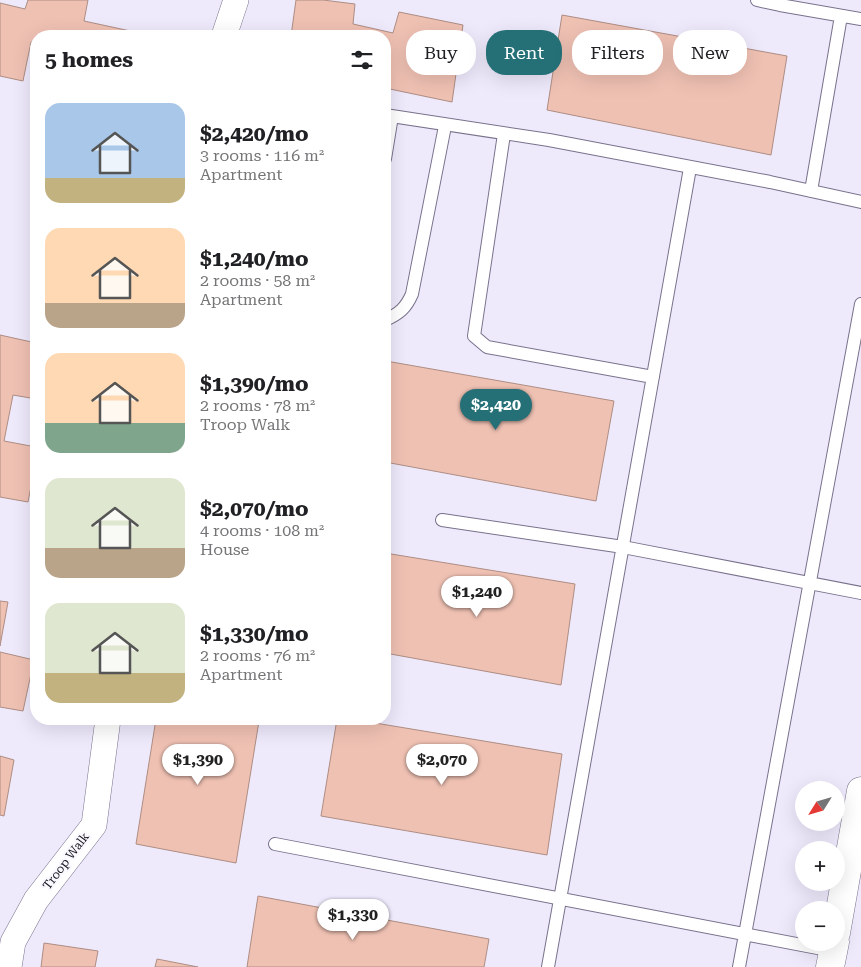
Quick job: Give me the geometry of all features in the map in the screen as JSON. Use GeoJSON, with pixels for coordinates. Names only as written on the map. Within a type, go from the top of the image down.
{"type":"FeatureCollection","features":[{"type":"Feature","properties":{"kind":"street"},"geometry":{"type":"LineString","coordinates":[[226,30],[236,0]]}},
{"type":"Feature","properties":{"kind":"street","name":"Troop Walk"},"geometry":{"type":"LineString","coordinates":[[9,967],[13,942],[36,900],[94,825],[107,725]]}},
{"type":"Feature","properties":{"kind":"street"},"geometry":{"type":"LineString","coordinates":[[842,901],[861,791]]}},
{"type":"Feature","properties":{"kind":"lane"},"geometry":{"type":"LineString","coordinates":[[757,0],[780,2],[861,19]]}},
{"type":"Feature","properties":{"kind":"lane"},"geometry":{"type":"LineString","coordinates":[[811,191],[841,16]]}},
{"type":"Feature","properties":{"kind":"lane"},"geometry":{"type":"LineString","coordinates":[[391,117],[549,140],[861,202]]}},
{"type":"Feature","properties":{"kind":"lane"},"geometry":{"type":"LineString","coordinates":[[391,317],[398,314],[407,305],[412,294],[445,126]]}},
{"type":"Feature","properties":{"kind":"lane"},"geometry":{"type":"LineString","coordinates":[[504,134],[474,336],[487,347],[653,376]]}},
{"type":"Feature","properties":{"kind":"lane"},"geometry":{"type":"LineString","coordinates":[[548,967],[690,168]]}},
{"type":"Feature","properties":{"kind":"lane"},"geometry":{"type":"LineString","coordinates":[[739,967],[861,304]]}},
{"type":"Feature","properties":{"kind":"lane"},"geometry":{"type":"LineString","coordinates":[[442,520],[622,547],[861,593]]}},
{"type":"Feature","properties":{"kind":"lane"},"geometry":{"type":"LineString","coordinates":[[275,844],[560,899],[795,941]]}},
{"type":"Feature","properties":{"kind":"building"},"geometry":{"type":"Polygon","coordinates":[[[28,0],[88,0],[84,21],[126,30],[30,30],[30,47],[23,81],[0,76],[0,3],[25,9],[28,0]]]}},
{"type":"Feature","properties":{"kind":"building"},"geometry":{"type":"Polygon","coordinates":[[[296,0],[323,0],[355,4],[353,24],[380,30],[292,30],[296,0]]]}},
{"type":"Feature","properties":{"kind":"building"},"geometry":{"type":"Polygon","coordinates":[[[399,12],[463,25],[462,30],[406,30],[406,75],[456,75],[452,102],[391,89],[391,33],[393,33],[399,12]]]}},
{"type":"Feature","properties":{"kind":"building"},"geometry":{"type":"Polygon","coordinates":[[[562,15],[644,30],[572,30],[572,75],[663,75],[663,33],[673,35],[673,75],[747,75],[747,49],[787,56],[771,155],[547,110],[553,75],[562,75],[562,30],[560,30],[562,15]]]}},
{"type":"Feature","properties":{"kind":"building"},"geometry":{"type":"Polygon","coordinates":[[[0,335],[30,342],[30,398],[13,395],[4,441],[30,446],[30,492],[28,502],[0,497],[0,335]]]}},
{"type":"Feature","properties":{"kind":"building"},"geometry":{"type":"Polygon","coordinates":[[[391,362],[614,401],[596,501],[391,463],[391,362]]]}},
{"type":"Feature","properties":{"kind":"building"},"geometry":{"type":"Polygon","coordinates":[[[391,554],[575,584],[561,685],[391,654],[391,554]]]}},
{"type":"Feature","properties":{"kind":"building"},"geometry":{"type":"Polygon","coordinates":[[[0,601],[8,602],[0,646],[0,601]]]}},
{"type":"Feature","properties":{"kind":"building"},"geometry":{"type":"Polygon","coordinates":[[[0,652],[30,659],[30,679],[23,711],[0,707],[0,652]]]}},
{"type":"Feature","properties":{"kind":"building"},"geometry":{"type":"Polygon","coordinates":[[[155,725],[258,725],[236,863],[136,844],[155,725]]]}},
{"type":"Feature","properties":{"kind":"building"},"geometry":{"type":"Polygon","coordinates":[[[336,725],[387,725],[562,754],[547,855],[321,816],[336,725]]]}},
{"type":"Feature","properties":{"kind":"building"},"geometry":{"type":"Polygon","coordinates":[[[0,756],[14,760],[4,816],[0,815],[0,756]]]}},
{"type":"Feature","properties":{"kind":"building"},"geometry":{"type":"Polygon","coordinates":[[[258,896],[489,939],[484,967],[247,967],[258,896]]]}},
{"type":"Feature","properties":{"kind":"building"},"geometry":{"type":"Polygon","coordinates":[[[44,943],[98,951],[95,967],[41,967],[44,943]]]}},
{"type":"Feature","properties":{"kind":"building"},"geometry":{"type":"Polygon","coordinates":[[[157,959],[198,967],[155,967],[157,959]]]}}]}
